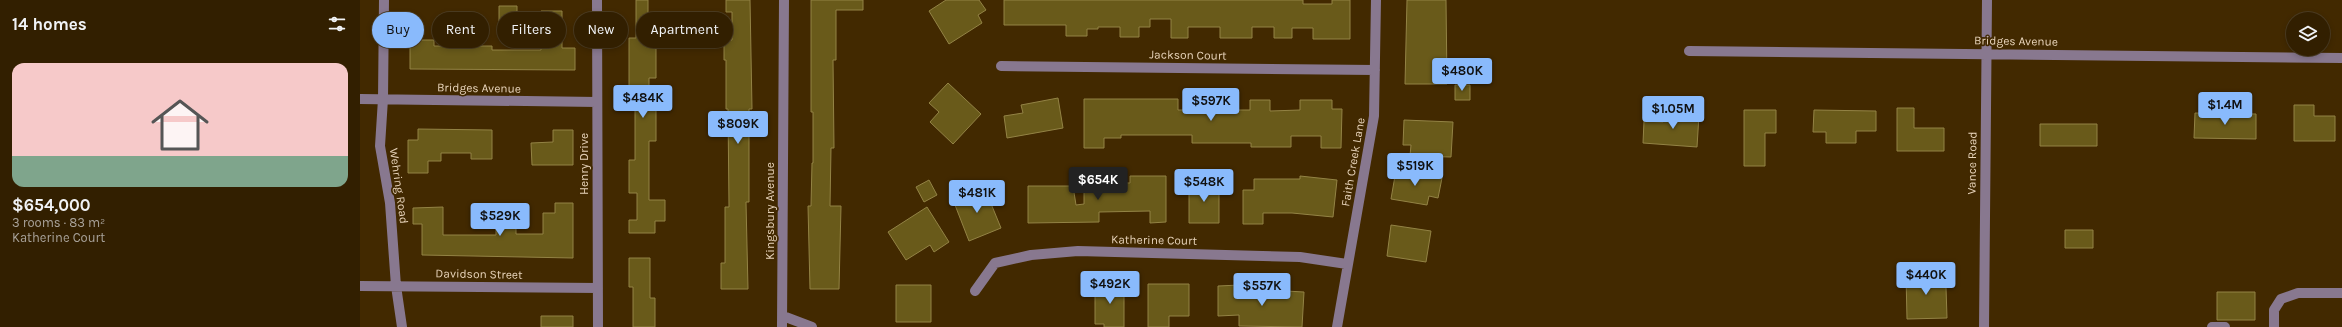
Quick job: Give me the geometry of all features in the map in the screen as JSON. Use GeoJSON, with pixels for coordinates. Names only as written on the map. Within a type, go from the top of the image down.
{"type":"FeatureCollection","features":[{"type":"Feature","properties":{"kind":"street","name":"Wehring Road"},"geometry":{"type":"LineString","coordinates":[[384,0],[383,99],[380,146],[390,203],[396,286],[402,327]]}},
{"type":"Feature","properties":{"kind":"street","name":"Henry Drive"},"geometry":{"type":"LineString","coordinates":[[598,0],[598,327]]}},
{"type":"Feature","properties":{"kind":"street","name":"Kingsbury Avenue"},"geometry":{"type":"LineString","coordinates":[[782,327],[784,0]]}},
{"type":"Feature","properties":{"kind":"street","name":"Faith Creek Lane"},"geometry":{"type":"LineString","coordinates":[[1337,327],[1374,116],[1376,0]]}},
{"type":"Feature","properties":{"kind":"street","name":"Vance Road"},"geometry":{"type":"LineString","coordinates":[[1984,327],[1987,0]]}},
{"type":"Feature","properties":{"kind":"street","name":"Bridges Avenue"},"geometry":{"type":"LineString","coordinates":[[1689,51],[2342,58]]}},
{"type":"Feature","properties":{"kind":"street","name":"Jackson Court"},"geometry":{"type":"LineString","coordinates":[[1001,66],[1375,70]]}},
{"type":"Feature","properties":{"kind":"street","name":"Bridges Avenue"},"geometry":{"type":"LineString","coordinates":[[360,99],[597,102]]}},
{"type":"Feature","properties":{"kind":"street","name":"Katherine Court"},"geometry":{"type":"LineString","coordinates":[[975,291],[995,263],[1031,255],[1078,251],[1300,257],[1348,264]]}},
{"type":"Feature","properties":{"kind":"street","name":"Davidson Street"},"geometry":{"type":"LineString","coordinates":[[360,286],[598,288]]}},
{"type":"Feature","properties":{"kind":"street"},"geometry":{"type":"LineString","coordinates":[[2274,327],[2274,310],[2281,299],[2298,293],[2342,293]]}},
{"type":"Feature","properties":{"kind":"street"},"geometry":{"type":"LineString","coordinates":[[782,316],[812,327]]}},
{"type":"Feature","properties":{"kind":"street"},"geometry":{"type":"LineString","coordinates":[[2212,327],[2225,327]]}},
{"type":"Feature","properties":{"kind":"building"},"geometry":{"type":"Polygon","coordinates":[[[636,0],[648,0],[648,12],[636,12],[636,0]]]}},
{"type":"Feature","properties":{"kind":"building"},"geometry":{"type":"Polygon","coordinates":[[[726,0],[750,0],[752,109],[749,109],[749,202],[746,202],[748,289],[721,289],[721,263],[725,263],[725,207],[729,207],[728,109],[726,109],[726,60],[724,60],[724,48],[733,48],[733,12],[726,12],[726,0]]]}},
{"type":"Feature","properties":{"kind":"building"},"geometry":{"type":"Polygon","coordinates":[[[811,0],[863,0],[863,10],[836,10],[836,60],[833,60],[834,148],[831,148],[830,206],[841,206],[839,289],[810,289],[808,206],[811,206],[813,163],[813,112],[811,112],[811,0]]]}},
{"type":"Feature","properties":{"kind":"building"},"geometry":{"type":"Polygon","coordinates":[[[946,0],[979,0],[986,10],[978,15],[982,23],[949,44],[929,11],[946,0]]]}},
{"type":"Feature","properties":{"kind":"building"},"geometry":{"type":"Polygon","coordinates":[[[1004,0],[1303,0],[1303,4],[1332,4],[1332,0],[1350,0],[1350,39],[1313,39],[1313,28],[1292,28],[1292,38],[1274,38],[1274,27],[1252,27],[1252,38],[1220,38],[1220,27],[1188,27],[1188,38],[1171,38],[1171,19],[1150,19],[1150,27],[1139,27],[1139,37],[1120,37],[1120,27],[1098,27],[1098,29],[1087,29],[1087,36],[1066,36],[1066,25],[1004,25],[1004,0]]]}},
{"type":"Feature","properties":{"kind":"building"},"geometry":{"type":"Polygon","coordinates":[[[1407,0],[1446,0],[1447,84],[1405,84],[1407,0]]]}},
{"type":"Feature","properties":{"kind":"building"},"geometry":{"type":"Polygon","coordinates":[[[499,6],[517,6],[517,12],[499,12],[499,6]]]}},
{"type":"Feature","properties":{"kind":"building"},"geometry":{"type":"Polygon","coordinates":[[[541,11],[562,11],[562,12],[541,11]]]}},
{"type":"Feature","properties":{"kind":"building"},"geometry":{"type":"Polygon","coordinates":[[[629,38],[636,38],[636,48],[656,48],[656,78],[649,78],[649,107],[656,107],[656,141],[649,141],[649,200],[665,200],[665,221],[655,221],[655,233],[629,233],[629,220],[637,220],[637,193],[629,193],[629,160],[635,160],[635,100],[629,100],[629,38]]]}},
{"type":"Feature","properties":{"kind":"building"},"geometry":{"type":"Polygon","coordinates":[[[424,40],[432,40],[432,48],[489,48],[489,46],[492,46],[492,50],[541,50],[541,48],[575,48],[575,70],[410,69],[410,48],[424,48],[424,40]]]}},
{"type":"Feature","properties":{"kind":"building"},"geometry":{"type":"Polygon","coordinates":[[[948,83],[981,114],[953,144],[930,122],[939,112],[929,103],[948,83]]]}},
{"type":"Feature","properties":{"kind":"building"},"geometry":{"type":"Polygon","coordinates":[[[1455,85],[1470,85],[1470,100],[1455,100],[1455,85]]]}},
{"type":"Feature","properties":{"kind":"building"},"geometry":{"type":"Polygon","coordinates":[[[1058,98],[1063,128],[1007,138],[1004,116],[1023,113],[1021,105],[1058,98]]]}},
{"type":"Feature","properties":{"kind":"building"},"geometry":{"type":"Polygon","coordinates":[[[1084,99],[1178,99],[1178,110],[1201,110],[1201,99],[1213,99],[1213,110],[1250,110],[1250,100],[1270,100],[1270,111],[1300,110],[1300,100],[1332,100],[1332,109],[1342,109],[1341,148],[1321,148],[1321,136],[1291,136],[1291,147],[1251,147],[1251,143],[1192,143],[1192,135],[1121,135],[1121,138],[1104,138],[1104,148],[1084,148],[1084,99]]]}},
{"type":"Feature","properties":{"kind":"building"},"geometry":{"type":"Polygon","coordinates":[[[2294,105],[2314,105],[2314,116],[2335,116],[2335,141],[2294,141],[2294,105]]]}},
{"type":"Feature","properties":{"kind":"building"},"geometry":{"type":"Polygon","coordinates":[[[1897,108],[1914,108],[1914,128],[1944,128],[1944,151],[1897,151],[1897,108]]]}},
{"type":"Feature","properties":{"kind":"building"},"geometry":{"type":"Polygon","coordinates":[[[1744,110],[1776,110],[1776,133],[1765,133],[1765,166],[1744,166],[1744,110]]]}},
{"type":"Feature","properties":{"kind":"building"},"geometry":{"type":"Polygon","coordinates":[[[1814,110],[1876,111],[1876,131],[1856,131],[1856,143],[1826,143],[1826,132],[1813,132],[1814,110]]]}},
{"type":"Feature","properties":{"kind":"building"},"geometry":{"type":"Polygon","coordinates":[[[1664,112],[1699,115],[1697,147],[1643,143],[1644,121],[1663,122],[1664,112]]]}},
{"type":"Feature","properties":{"kind":"building"},"geometry":{"type":"Polygon","coordinates":[[[2195,113],[2256,114],[2256,139],[2194,138],[2195,113]]]}},
{"type":"Feature","properties":{"kind":"building"},"geometry":{"type":"Polygon","coordinates":[[[1404,120],[1453,122],[1451,157],[1410,156],[1411,145],[1403,145],[1404,120]]]}},
{"type":"Feature","properties":{"kind":"building"},"geometry":{"type":"Polygon","coordinates":[[[2040,124],[2097,124],[2097,146],[2040,146],[2040,124]]]}},
{"type":"Feature","properties":{"kind":"building"},"geometry":{"type":"Polygon","coordinates":[[[418,129],[492,130],[492,159],[471,159],[471,153],[441,153],[441,161],[428,161],[428,173],[408,173],[408,140],[418,140],[418,129]]]}},
{"type":"Feature","properties":{"kind":"building"},"geometry":{"type":"Polygon","coordinates":[[[553,130],[573,130],[573,165],[532,165],[531,143],[553,142],[553,130]]]}},
{"type":"Feature","properties":{"kind":"building"},"geometry":{"type":"Polygon","coordinates":[[[1396,170],[1442,178],[1438,198],[1429,196],[1427,205],[1391,199],[1396,170]]]}},
{"type":"Feature","properties":{"kind":"building"},"geometry":{"type":"Polygon","coordinates":[[[1130,176],[1166,176],[1166,222],[1150,223],[1150,211],[1099,212],[1099,222],[1028,223],[1028,186],[1073,186],[1076,205],[1084,204],[1084,182],[1130,183],[1130,176]]]}},
{"type":"Feature","properties":{"kind":"building"},"geometry":{"type":"Polygon","coordinates":[[[1300,176],[1337,180],[1333,217],[1292,213],[1263,213],[1263,224],[1243,224],[1243,190],[1254,190],[1254,179],[1300,179],[1300,176]]]}},
{"type":"Feature","properties":{"kind":"building"},"geometry":{"type":"Polygon","coordinates":[[[929,180],[937,195],[924,202],[916,187],[929,180]]]}},
{"type":"Feature","properties":{"kind":"building"},"geometry":{"type":"Polygon","coordinates":[[[1189,183],[1219,183],[1219,223],[1189,223],[1189,183]]]}},
{"type":"Feature","properties":{"kind":"building"},"geometry":{"type":"Polygon","coordinates":[[[970,186],[973,193],[985,189],[1001,228],[969,241],[955,205],[964,201],[959,190],[970,186]]]}},
{"type":"Feature","properties":{"kind":"building"},"geometry":{"type":"Polygon","coordinates":[[[555,203],[573,203],[573,258],[422,255],[422,224],[413,224],[413,208],[443,207],[443,235],[496,235],[496,228],[516,228],[516,234],[543,234],[543,213],[555,213],[555,203]]]}},
{"type":"Feature","properties":{"kind":"building"},"geometry":{"type":"Polygon","coordinates":[[[927,207],[949,242],[934,252],[930,245],[906,260],[888,232],[927,207]]]}},
{"type":"Feature","properties":{"kind":"building"},"geometry":{"type":"Polygon","coordinates":[[[1391,225],[1431,231],[1426,262],[1387,256],[1391,225]]]}},
{"type":"Feature","properties":{"kind":"building"},"geometry":{"type":"Polygon","coordinates":[[[2065,230],[2093,230],[2093,248],[2065,248],[2065,230]]]}},
{"type":"Feature","properties":{"kind":"building"},"geometry":{"type":"Polygon","coordinates":[[[629,258],[650,258],[650,298],[655,298],[655,327],[633,327],[633,287],[629,287],[629,258]]]}},
{"type":"Feature","properties":{"kind":"building"},"geometry":{"type":"Polygon","coordinates":[[[1920,267],[1937,267],[1938,287],[1946,287],[1947,318],[1907,319],[1906,275],[1920,274],[1920,267]]]}},
{"type":"Feature","properties":{"kind":"building"},"geometry":{"type":"Polygon","coordinates":[[[1095,284],[1124,284],[1124,327],[1104,327],[1104,324],[1095,324],[1095,284]]]}},
{"type":"Feature","properties":{"kind":"building"},"geometry":{"type":"Polygon","coordinates":[[[1148,284],[1189,284],[1189,316],[1169,316],[1169,327],[1148,327],[1148,284]]]}},
{"type":"Feature","properties":{"kind":"building"},"geometry":{"type":"Polygon","coordinates":[[[896,285],[931,285],[931,322],[896,322],[896,285]]]}},
{"type":"Feature","properties":{"kind":"building"},"geometry":{"type":"Polygon","coordinates":[[[1240,285],[1240,294],[1267,293],[1267,290],[1304,292],[1302,327],[1239,326],[1239,315],[1218,316],[1218,286],[1240,285]]]}},
{"type":"Feature","properties":{"kind":"building"},"geometry":{"type":"Polygon","coordinates":[[[2217,292],[2255,292],[2255,320],[2217,320],[2217,292]]]}},
{"type":"Feature","properties":{"kind":"building"},"geometry":{"type":"Polygon","coordinates":[[[541,316],[573,316],[573,327],[541,327],[541,316]]]}}]}
